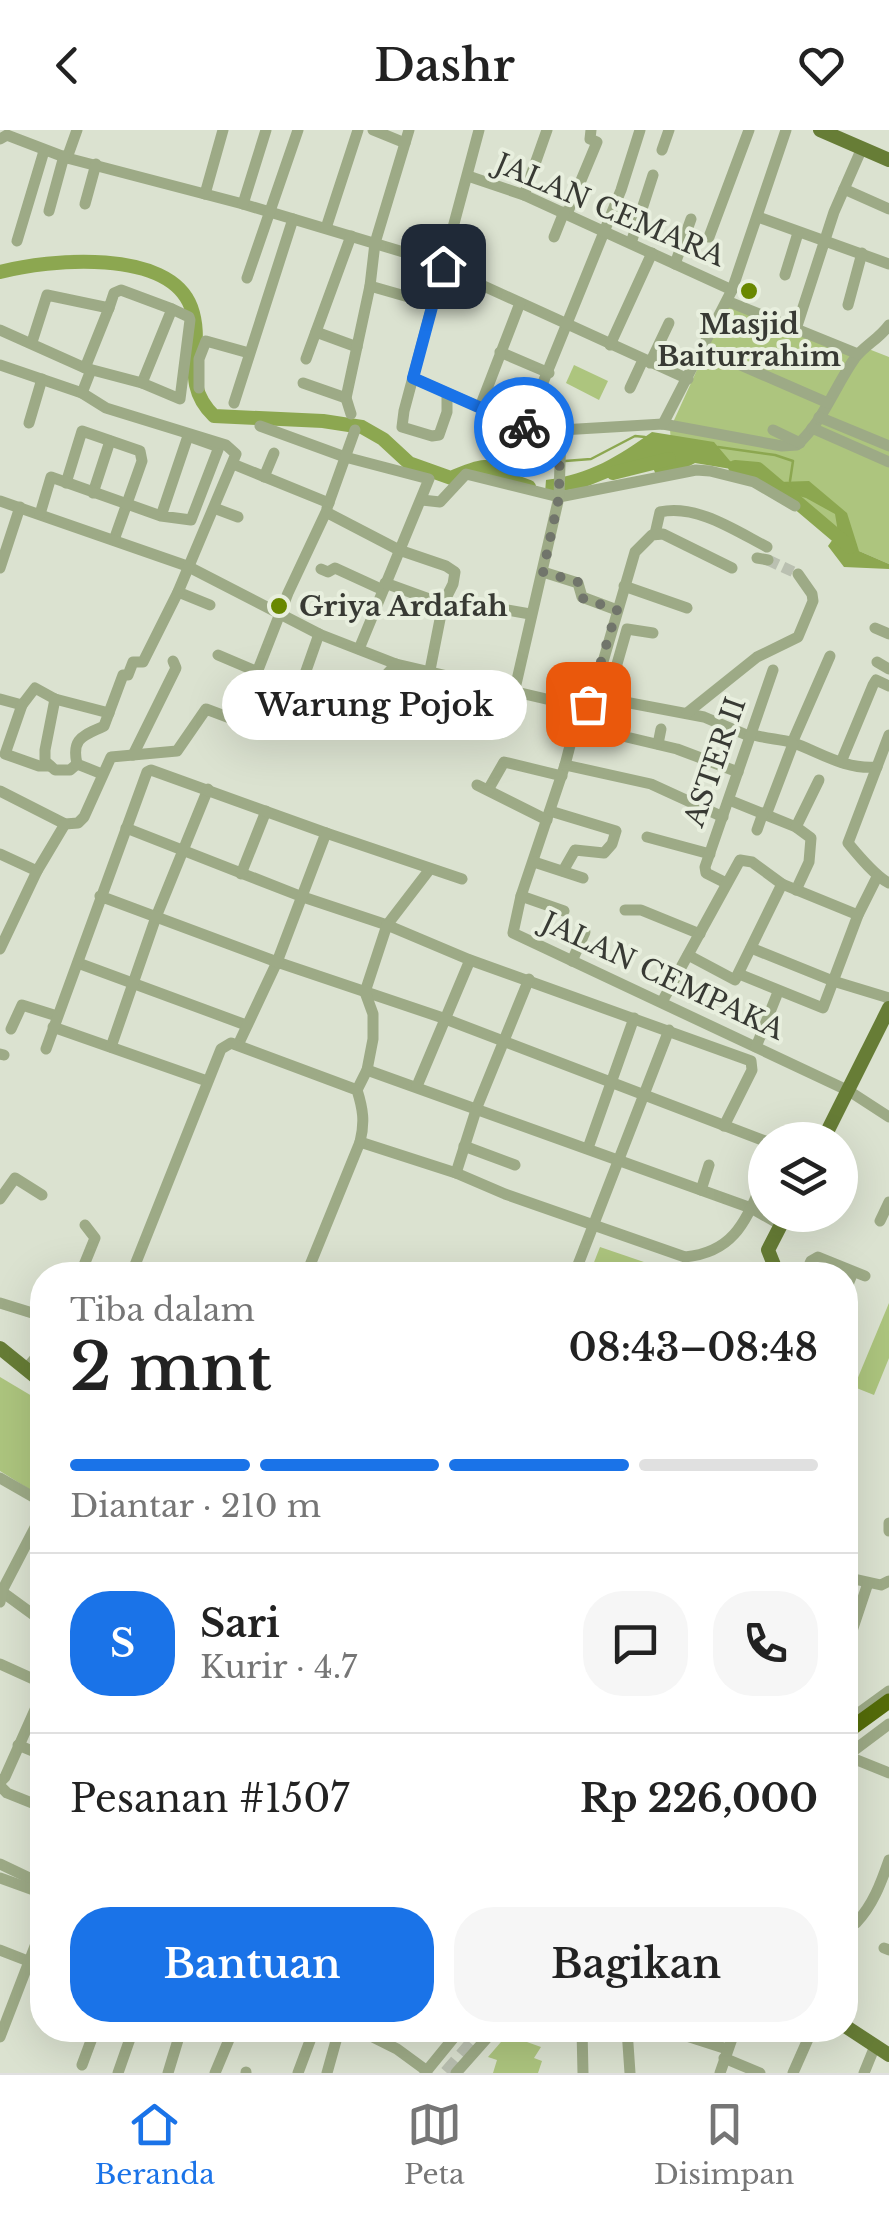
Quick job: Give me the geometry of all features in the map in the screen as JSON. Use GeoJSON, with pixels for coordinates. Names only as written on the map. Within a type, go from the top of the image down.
{"type":"FeatureCollection","features":[{"type":"Feature","properties":{"kind":"highway"},"geometry":{"type":"LineString","coordinates":[[858,1724],[889,1701]]}},
{"type":"Feature","properties":{"kind":"highway"},"geometry":{"type":"LineString","coordinates":[[858,1741],[889,1712]]}},
{"type":"Feature","properties":{"kind":"main road"},"geometry":{"type":"LineString","coordinates":[[820,130],[850,136],[862,148],[889,160]]}},
{"type":"Feature","properties":{"kind":"main road"},"geometry":{"type":"LineString","coordinates":[[832,1122],[889,1008]]}},
{"type":"Feature","properties":{"kind":"main road"},"geometry":{"type":"LineString","coordinates":[[773,1262],[768,1250],[774,1232]]}},
{"type":"Feature","properties":{"kind":"main road"},"geometry":{"type":"LineString","coordinates":[[0,1348],[30,1372]]}},
{"type":"Feature","properties":{"kind":"main road"},"geometry":{"type":"LineString","coordinates":[[858,2035],[882,2051]]}},
{"type":"Feature","properties":{"kind":"street"},"geometry":{"type":"LineString","coordinates":[[49,211],[77,130]]}},
{"type":"Feature","properties":{"kind":"street"},"geometry":{"type":"LineString","coordinates":[[205,194],[223,130]]}},
{"type":"Feature","properties":{"kind":"street"},"geometry":{"type":"LineString","coordinates":[[243,204],[266,130]]}},
{"type":"Feature","properties":{"kind":"street"},"geometry":{"type":"LineString","coordinates":[[247,278],[298,130]]}},
{"type":"Feature","properties":{"kind":"street"},"geometry":{"type":"LineString","coordinates":[[326,228],[358,130]]}},
{"type":"Feature","properties":{"kind":"street"},"geometry":{"type":"LineString","coordinates":[[351,414],[346,398],[375,243],[407,136],[373,130]]}},
{"type":"Feature","properties":{"kind":"street"},"geometry":{"type":"LineString","coordinates":[[447,394],[447,412],[437,436],[402,425],[479,130]]}},
{"type":"Feature","properties":{"kind":"street"},"geometry":{"type":"LineString","coordinates":[[524,195],[546,130]]}},
{"type":"Feature","properties":{"kind":"street"},"geometry":{"type":"LineString","coordinates":[[554,237],[597,142],[590,139],[591,130]]}},
{"type":"Feature","properties":{"kind":"street"},"geometry":{"type":"LineString","coordinates":[[525,427],[568,327],[640,130]]}},
{"type":"Feature","properties":{"kind":"street"},"geometry":{"type":"LineString","coordinates":[[662,150],[668,130]]}},
{"type":"Feature","properties":{"kind":"street"},"geometry":{"type":"LineString","coordinates":[[709,237],[750,130]]}},
{"type":"Feature","properties":{"kind":"street"},"geometry":{"type":"LineString","coordinates":[[663,424],[730,296],[782,131]]}},
{"type":"Feature","properties":{"kind":"street"},"geometry":{"type":"LineString","coordinates":[[0,138],[17,134],[44,150],[66,157],[243,204],[443,266],[688,380]]}},
{"type":"Feature","properties":{"kind":"street"},"geometry":{"type":"LineString","coordinates":[[796,330],[844,188],[862,148]]}},
{"type":"Feature","properties":{"kind":"street"},"geometry":{"type":"LineString","coordinates":[[18,241],[44,150]]}},
{"type":"Feature","properties":{"kind":"street"},"geometry":{"type":"LineString","coordinates":[[85,204],[96,164]]}},
{"type":"Feature","properties":{"kind":"street"},"geometry":{"type":"LineString","coordinates":[[630,243],[654,175]]}},
{"type":"Feature","properties":{"kind":"street","name":"JALAN CEMARA"},"geometry":{"type":"LineString","coordinates":[[468,176],[524,195],[652,252],[796,330],[858,354]]}},
{"type":"Feature","properties":{"kind":"street"},"geometry":{"type":"LineString","coordinates":[[844,188],[889,209]]}},
{"type":"Feature","properties":{"kind":"street"},"geometry":{"type":"LineString","coordinates":[[758,216],[889,264]]}},
{"type":"Feature","properties":{"kind":"street"},"geometry":{"type":"LineString","coordinates":[[234,402],[293,219]]}},
{"type":"Feature","properties":{"kind":"street"},"geometry":{"type":"LineString","coordinates":[[676,264],[691,219]]}},
{"type":"Feature","properties":{"kind":"street"},"geometry":{"type":"LineString","coordinates":[[785,274],[798,232]]}},
{"type":"Feature","properties":{"kind":"street"},"geometry":{"type":"LineString","coordinates":[[306,359],[351,236]]}},
{"type":"Feature","properties":{"kind":"street"},"geometry":{"type":"LineString","coordinates":[[610,345],[652,252]]}},
{"type":"Feature","properties":{"kind":"street"},"geometry":{"type":"LineString","coordinates":[[848,304],[862,253]]}},
{"type":"Feature","properties":{"kind":"street"},"geometry":{"type":"LineString","coordinates":[[370,286],[433,304]]}},
{"type":"Feature","properties":{"kind":"street"},"geometry":{"type":"LineString","coordinates":[[0,330],[88,369],[142,383],[180,399],[189,316],[119,290],[108,308],[88,369],[82,393]]}},
{"type":"Feature","properties":{"kind":"street"},"geometry":{"type":"LineString","coordinates":[[32,342],[47,295],[108,308]]}},
{"type":"Feature","properties":{"kind":"street"},"geometry":{"type":"LineString","coordinates":[[480,408],[520,303]]}},
{"type":"Feature","properties":{"kind":"street"},"geometry":{"type":"LineString","coordinates":[[142,383],[172,309]]}},
{"type":"Feature","properties":{"kind":"street"},"geometry":{"type":"LineString","coordinates":[[630,388],[669,323]]}},
{"type":"Feature","properties":{"kind":"street"},"geometry":{"type":"LineString","coordinates":[[413,378],[525,427],[560,430],[663,424],[782,446],[800,444],[858,354],[884,343],[889,325]]}},
{"type":"Feature","properties":{"kind":"street"},"geometry":{"type":"LineString","coordinates":[[316,332],[358,347]]}},
{"type":"Feature","properties":{"kind":"street"},"geometry":{"type":"LineString","coordinates":[[199,388],[199,359],[206,342],[250,353]]}},
{"type":"Feature","properties":{"kind":"street"},"geometry":{"type":"LineString","coordinates":[[704,350],[828,404]]}},
{"type":"Feature","properties":{"kind":"street"},"geometry":{"type":"LineString","coordinates":[[500,352],[549,373]]}},
{"type":"Feature","properties":{"kind":"street"},"geometry":{"type":"LineString","coordinates":[[0,365],[82,393],[106,408],[235,451],[234,464],[178,592],[142,662],[133,662],[128,675],[123,675],[104,726],[80,738],[75,753],[78,764]]}},
{"type":"Feature","properties":{"kind":"street"},"geometry":{"type":"LineString","coordinates":[[28,423],[42,379]]}},
{"type":"Feature","properties":{"kind":"street"},"geometry":{"type":"LineString","coordinates":[[303,383],[346,398]]}},
{"type":"Feature","properties":{"kind":"street"},"geometry":{"type":"LineString","coordinates":[[816,422],[889,446],[887,462],[816,422]]}},
{"type":"Feature","properties":{"kind":"street"},"geometry":{"type":"LineString","coordinates":[[260,426],[345,457],[430,479],[359,650]]}},
{"type":"Feature","properties":{"kind":"street"},"geometry":{"type":"LineString","coordinates":[[0,791],[64,824],[81,821],[111,757],[177,751],[206,709],[237,722],[327,508],[355,430]]}},
{"type":"Feature","properties":{"kind":"street"},"geometry":{"type":"LineString","coordinates":[[514,692],[559,495],[560,430]]}},
{"type":"Feature","properties":{"kind":"street"},"geometry":{"type":"LineString","coordinates":[[772,430],[800,444]]}},
{"type":"Feature","properties":{"kind":"street"},"geometry":{"type":"LineString","coordinates":[[66,482],[82,432],[134,448],[143,456],[117,541]]}},
{"type":"Feature","properties":{"kind":"street"},"geometry":{"type":"LineString","coordinates":[[40,514],[51,476],[160,516],[194,518],[219,446],[188,436],[160,516]]}},
{"type":"Feature","properties":{"kind":"street"},"geometry":{"type":"LineString","coordinates":[[93,493],[110,441]]}},
{"type":"Feature","properties":{"kind":"street"},"geometry":{"type":"LineString","coordinates":[[511,449],[560,449]]}},
{"type":"Feature","properties":{"kind":"street"},"geometry":{"type":"LineString","coordinates":[[264,477],[274,453]]}},
{"type":"Feature","properties":{"kind":"street"},"geometry":{"type":"LineString","coordinates":[[234,464],[327,508],[399,550],[454,570],[455,581],[443,604],[419,726]]}},
{"type":"Feature","properties":{"kind":"street"},"geometry":{"type":"LineString","coordinates":[[422,500],[440,502],[466,474],[559,495],[696,470],[754,482],[795,506]]}},
{"type":"Feature","properties":{"kind":"street"},"geometry":{"type":"LineString","coordinates":[[0,502],[188,566],[319,634],[396,664],[514,692],[688,713],[750,735],[793,743],[841,762],[877,766]]}},
{"type":"Feature","properties":{"kind":"street"},"geometry":{"type":"LineString","coordinates":[[0,568],[20,507]]}},
{"type":"Feature","properties":{"kind":"street"},"geometry":{"type":"LineString","coordinates":[[214,508],[238,517]]}},
{"type":"Feature","properties":{"kind":"street"},"geometry":{"type":"LineString","coordinates":[[732,568],[668,536],[656,534],[660,512],[681,510],[721,524],[764,555]]}},
{"type":"Feature","properties":{"kind":"street","name":"JALAN CEMPAKA"},"geometry":{"type":"LineString","coordinates":[[656,534],[639,547],[624,586],[596,683],[577,722],[521,896],[513,934],[849,1090],[889,1117]]}},
{"type":"Feature","properties":{"kind":"street"},"geometry":{"type":"LineString","coordinates":[[321,569],[328,572],[335,568],[443,604]]}},
{"type":"Feature","properties":{"kind":"street"},"geometry":{"type":"LineString","coordinates":[[543,572],[578,582],[582,598],[617,610]]}},
{"type":"Feature","properties":{"kind":"street"},"geometry":{"type":"LineString","coordinates":[[688,713],[757,657],[798,637],[813,601],[798,574]]}},
{"type":"Feature","properties":{"kind":"street"},"geometry":{"type":"LineString","coordinates":[[624,586],[687,608]]}},
{"type":"Feature","properties":{"kind":"street"},"geometry":{"type":"LineString","coordinates":[[178,592],[210,605]]}},
{"type":"Feature","properties":{"kind":"street"},"geometry":{"type":"LineString","coordinates":[[478,605],[530,614]]}},
{"type":"Feature","properties":{"kind":"street"},"geometry":{"type":"LineString","coordinates":[[596,683],[613,678],[628,628],[653,634]]}},
{"type":"Feature","properties":{"kind":"street"},"geometry":{"type":"LineString","coordinates":[[875,628],[889,634]]}},
{"type":"Feature","properties":{"kind":"street"},"geometry":{"type":"LineString","coordinates":[[294,705],[319,634]]}},
{"type":"Feature","properties":{"kind":"street"},"geometry":{"type":"LineString","coordinates":[[218,656],[258,672]]}},
{"type":"Feature","properties":{"kind":"street"},"geometry":{"type":"LineString","coordinates":[[756,830],[830,656]]}},
{"type":"Feature","properties":{"kind":"street"},"geometry":{"type":"LineString","coordinates":[[132,755],[176,668],[173,661]]}},
{"type":"Feature","properties":{"kind":"street"},"geometry":{"type":"LineString","coordinates":[[302,677],[354,694],[376,688],[396,664]]}},
{"type":"Feature","properties":{"kind":"street","name":"ASTER II"},"geometry":{"type":"LineString","coordinates":[[726,883],[704,870],[773,670]]}},
{"type":"Feature","properties":{"kind":"street"},"geometry":{"type":"LineString","coordinates":[[841,762],[873,684],[876,680],[889,686]]}},
{"type":"Feature","properties":{"kind":"street"},"geometry":{"type":"LineString","coordinates":[[50,766],[6,754],[22,705],[34,688],[110,713]]}},
{"type":"Feature","properties":{"kind":"street"},"geometry":{"type":"LineString","coordinates":[[56,698],[46,761],[62,772],[78,764],[102,774]]}},
{"type":"Feature","properties":{"kind":"street"},"geometry":{"type":"LineString","coordinates":[[0,699],[22,705]]}},
{"type":"Feature","properties":{"kind":"street"},"geometry":{"type":"LineString","coordinates":[[577,722],[658,744],[738,772]]}},
{"type":"Feature","properties":{"kind":"street"},"geometry":{"type":"LineString","coordinates":[[658,744],[661,729]]}},
{"type":"Feature","properties":{"kind":"street"},"geometry":{"type":"LineString","coordinates":[[739,974],[821,1009],[858,915],[883,880],[848,843],[889,735]]}},
{"type":"Feature","properties":{"kind":"street"},"geometry":{"type":"LineString","coordinates":[[563,871],[575,850],[604,853],[616,830],[548,815],[483,788],[504,762],[657,786],[723,817]]}},
{"type":"Feature","properties":{"kind":"street"},"geometry":{"type":"LineString","coordinates":[[46,1050],[144,776],[151,770],[462,880]]}},
{"type":"Feature","properties":{"kind":"street"},"geometry":{"type":"LineString","coordinates":[[796,827],[820,780]]}},
{"type":"Feature","properties":{"kind":"street"},"geometry":{"type":"LineString","coordinates":[[111,1048],[156,917],[208,789]]}},
{"type":"Feature","properties":{"kind":"street"},"geometry":{"type":"LineString","coordinates":[[728,800],[796,827],[812,838],[807,868],[796,890]]}},
{"type":"Feature","properties":{"kind":"street"},"geometry":{"type":"LineString","coordinates":[[241,874],[266,811]]}},
{"type":"Feature","properties":{"kind":"street"},"geometry":{"type":"LineString","coordinates":[[0,949],[64,824]]}},
{"type":"Feature","properties":{"kind":"street"},"geometry":{"type":"LineString","coordinates":[[126,828],[753,1063],[724,1126]]}},
{"type":"Feature","properties":{"kind":"street"},"geometry":{"type":"LineString","coordinates":[[238,1045],[277,962],[326,833]]}},
{"type":"Feature","properties":{"kind":"street"},"geometry":{"type":"LineString","coordinates":[[647,837],[710,854]]}},
{"type":"Feature","properties":{"kind":"street"},"geometry":{"type":"LineString","coordinates":[[0,854],[37,871]]}},
{"type":"Feature","properties":{"kind":"street"},"geometry":{"type":"LineString","coordinates":[[662,1002],[737,863],[744,860],[782,884],[858,915]]}},
{"type":"Feature","properties":{"kind":"street"},"geometry":{"type":"LineString","coordinates":[[534,862],[583,878]]}},
{"type":"Feature","properties":{"kind":"street"},"geometry":{"type":"LineString","coordinates":[[311,1262],[360,1142],[364,1112],[356,1090],[367,1070],[373,1039],[373,1014],[366,992],[387,926],[430,868]]}},
{"type":"Feature","properties":{"kind":"street"},"geometry":{"type":"LineString","coordinates":[[688,955],[735,980],[782,884]]}},
{"type":"Feature","properties":{"kind":"street"},"geometry":{"type":"LineString","coordinates":[[100,896],[443,1018],[748,1135]]}},
{"type":"Feature","properties":{"kind":"street"},"geometry":{"type":"LineString","coordinates":[[521,896],[564,911]]}},
{"type":"Feature","properties":{"kind":"street"},"geometry":{"type":"LineString","coordinates":[[625,910],[641,910],[700,934]]}},
{"type":"Feature","properties":{"kind":"street"},"geometry":{"type":"LineString","coordinates":[[572,961],[585,932]]}},
{"type":"Feature","properties":{"kind":"street"},"geometry":{"type":"LineString","coordinates":[[751,948],[833,982],[889,998]]}},
{"type":"Feature","properties":{"kind":"street"},"geometry":{"type":"LineString","coordinates":[[417,1086],[470,960]]}},
{"type":"Feature","properties":{"kind":"street"},"geometry":{"type":"LineString","coordinates":[[78,963],[246,1025]]}},
{"type":"Feature","properties":{"kind":"street"},"geometry":{"type":"LineString","coordinates":[[456,1172],[477,1107],[528,979]]}},
{"type":"Feature","properties":{"kind":"street"},"geometry":{"type":"LineString","coordinates":[[756,1048],[778,992]]}},
{"type":"Feature","properties":{"kind":"street"},"geometry":{"type":"LineString","coordinates":[[11,1029],[22,1004],[111,1048],[207,1081]]}},
{"type":"Feature","properties":{"kind":"street"},"geometry":{"type":"LineString","coordinates":[[588,1148],[634,1018]]}},
{"type":"Feature","properties":{"kind":"street"},"geometry":{"type":"LineString","coordinates":[[579,1262],[669,1030]]}},
{"type":"Feature","properties":{"kind":"street"},"geometry":{"type":"LineString","coordinates":[[135,1262],[221,1050],[231,1043],[238,1045],[356,1090]]}},
{"type":"Feature","properties":{"kind":"street"},"geometry":{"type":"LineString","coordinates":[[367,1070],[748,1207]]}},
{"type":"Feature","properties":{"kind":"street"},"geometry":{"type":"LineString","coordinates":[[360,1142],[456,1172],[686,1258],[725,1245],[748,1213]]}},
{"type":"Feature","properties":{"kind":"street"},"geometry":{"type":"LineString","coordinates":[[464,1146],[516,1164]]}},
{"type":"Feature","properties":{"kind":"street"},"geometry":{"type":"LineString","coordinates":[[701,1190],[709,1165]]}},
{"type":"Feature","properties":{"kind":"street"},"geometry":{"type":"LineString","coordinates":[[0,1199],[15,1178],[42,1195]]}},
{"type":"Feature","properties":{"kind":"street"},"geometry":{"type":"LineString","coordinates":[[880,1221],[889,1202]]}},
{"type":"Feature","properties":{"kind":"street"},"geometry":{"type":"LineString","coordinates":[[84,1225],[96,1238],[86,1262]]}},
{"type":"Feature","properties":{"kind":"street"},"geometry":{"type":"LineString","coordinates":[[0,1303],[30,1312]]}},
{"type":"Feature","properties":{"kind":"street"},"geometry":{"type":"LineString","coordinates":[[26,1369],[30,1364]]}},
{"type":"Feature","properties":{"kind":"street"},"geometry":{"type":"LineString","coordinates":[[0,1478],[30,1495]]}},
{"type":"Feature","properties":{"kind":"street"},"geometry":{"type":"LineString","coordinates":[[889,1522],[889,1531]]}},
{"type":"Feature","properties":{"kind":"street"},"geometry":{"type":"LineString","coordinates":[[30,1542],[2,1598],[30,1614]]}},
{"type":"Feature","properties":{"kind":"street"},"geometry":{"type":"LineString","coordinates":[[858,1580],[884,1585],[889,1581]]}},
{"type":"Feature","properties":{"kind":"street"},"geometry":{"type":"LineString","coordinates":[[858,1613],[868,1583]]}},
{"type":"Feature","properties":{"kind":"street"},"geometry":{"type":"LineString","coordinates":[[0,1664],[30,1678]]}},
{"type":"Feature","properties":{"kind":"street"},"geometry":{"type":"LineString","coordinates":[[858,1714],[889,1691]]}},
{"type":"Feature","properties":{"kind":"street"},"geometry":{"type":"LineString","coordinates":[[30,1720],[0,1784],[7,1794],[30,1803]]}},
{"type":"Feature","properties":{"kind":"street"},"geometry":{"type":"LineString","coordinates":[[858,1744],[889,1724]]}},
{"type":"Feature","properties":{"kind":"street"},"geometry":{"type":"LineString","coordinates":[[18,1745],[30,1750]]}},
{"type":"Feature","properties":{"kind":"street"},"geometry":{"type":"LineString","coordinates":[[858,1758],[889,1772]]}},
{"type":"Feature","properties":{"kind":"street"},"geometry":{"type":"LineString","coordinates":[[858,1921],[879,1889],[889,1860]]}},
{"type":"Feature","properties":{"kind":"street"},"geometry":{"type":"LineString","coordinates":[[1,1871],[30,1880]]}},
{"type":"Feature","properties":{"kind":"street"},"geometry":{"type":"LineString","coordinates":[[1,1871],[30,1887]]}},
{"type":"Feature","properties":{"kind":"street"},"geometry":{"type":"LineString","coordinates":[[0,1950],[28,1961]]}},
{"type":"Feature","properties":{"kind":"street"},"geometry":{"type":"LineString","coordinates":[[0,2038],[30,1956]]}},
{"type":"Feature","properties":{"kind":"street"},"geometry":{"type":"LineString","coordinates":[[82,2066],[91,2042]]}},
{"type":"Feature","properties":{"kind":"street"},"geometry":{"type":"LineString","coordinates":[[118,2073],[129,2042]]}},
{"type":"Feature","properties":{"kind":"street"},"geometry":{"type":"LineString","coordinates":[[168,2073],[177,2042]]}},
{"type":"Feature","properties":{"kind":"street"},"geometry":{"type":"LineString","coordinates":[[215,2073],[228,2042]]}},
{"type":"Feature","properties":{"kind":"street"},"geometry":{"type":"LineString","coordinates":[[298,2073],[310,2042]]}},
{"type":"Feature","properties":{"kind":"street"},"geometry":{"type":"LineString","coordinates":[[327,2073],[336,2042]]}},
{"type":"Feature","properties":{"kind":"street"},"geometry":{"type":"LineString","coordinates":[[383,2042],[426,2072],[448,2042]]}},
{"type":"Feature","properties":{"kind":"street"},"geometry":{"type":"LineString","coordinates":[[456,2073],[483,2042]]}},
{"type":"Feature","properties":{"kind":"street"},"geometry":{"type":"LineString","coordinates":[[582,2042],[583,2073]]}},
{"type":"Feature","properties":{"kind":"street"},"geometry":{"type":"LineString","coordinates":[[628,2042],[630,2073]]}},
{"type":"Feature","properties":{"kind":"street"},"geometry":{"type":"LineString","coordinates":[[697,2042],[760,2073]]}},
{"type":"Feature","properties":{"kind":"street"},"geometry":{"type":"LineString","coordinates":[[720,2073],[730,2042]]}},
{"type":"Feature","properties":{"kind":"street"},"geometry":{"type":"LineString","coordinates":[[793,2073],[807,2042]]}},
{"type":"Feature","properties":{"kind":"street"},"geometry":{"type":"LineString","coordinates":[[864,2073],[882,2051]]}},
{"type":"Feature","properties":{"kind":"shaded area"},"geometry":{"type":"Polygon","coordinates":[[[727,304],[857,354],[866,348],[889,357],[889,564],[859,551],[758,469],[672,459],[670,429],[727,304]]]}},
{"type":"Feature","properties":{"kind":"shaded area"},"geometry":{"type":"Polygon","coordinates":[[[574,365],[608,381],[599,400],[566,383],[574,365]]]}},
{"type":"Feature","properties":{"kind":"shaded area"},"geometry":{"type":"Polygon","coordinates":[[[652,432],[714,442],[730,461],[778,482],[809,481],[847,513],[859,551],[889,564],[889,569],[844,567],[828,546],[838,532],[835,514],[737,470],[695,463],[657,477],[650,461],[583,488],[545,493],[546,480],[602,463],[652,432]]]}},
{"type":"Feature","properties":{"kind":"shaded area"},"geometry":{"type":"Polygon","coordinates":[[[600,1247],[644,1262],[594,1262],[600,1247]]]}},
{"type":"Feature","properties":{"kind":"shaded area"},"geometry":{"type":"Polygon","coordinates":[[[889,1303],[889,1358],[874,1395],[858,1389],[858,1377],[889,1303]]]}},
{"type":"Feature","properties":{"kind":"shaded area"},"geometry":{"type":"Polygon","coordinates":[[[0,1377],[30,1395],[30,1490],[0,1471],[0,1377]]]}},
{"type":"Feature","properties":{"kind":"shaded area"},"geometry":{"type":"Polygon","coordinates":[[[501,2042],[527,2042],[541,2047],[534,2058],[542,2061],[538,2073],[493,2073],[497,2060],[488,2057],[501,2042]]]}},
{"type":"Feature","properties":{"kind":"waterway"},"geometry":{"type":"LineString","coordinates":[[0,272],[76,262],[134,267],[159,275],[178,288],[191,307],[197,390],[214,416],[323,421],[362,427],[383,439],[409,463],[451,478],[487,467],[529,487]]}},
{"type":"Feature","properties":{"kind":"waterway"},"geometry":{"type":"LineString","coordinates":[[565,461],[591,459],[635,436],[645,437]]}},
{"type":"Feature","properties":{"kind":"waterway"},"geometry":{"type":"LineString","coordinates":[[718,447],[793,461],[790,481]]}},
{"type":"Feature","properties":{"kind":"waterway"},"geometry":{"type":"LineString","coordinates":[[613,473],[669,459]]}},
{"type":"Feature","properties":{"kind":"waterway"},"geometry":{"type":"LineString","coordinates":[[735,467],[758,469],[850,547]]}},
{"type":"Feature","properties":{"kind":"tunnel"},"geometry":{"type":"LineString","coordinates":[[768,560],[798,574]]}},
{"type":"Feature","properties":{"kind":"tunnel"},"geometry":{"type":"LineString","coordinates":[[447,2073],[474,2042]]}},
{"type":"Feature","properties":{"kind":"way so far"},"geometry":{"type":"LineString","coordinates":[[524,427],[560,430],[559,497],[543,572],[578,582],[582,598],[617,610],[588,704]]}},
{"type":"Feature","properties":{"kind":"place","name":"Masjid Baiturrahim"},"geometry":{"type":"Point","coordinates":[749,291]}},
{"type":"Feature","properties":{"kind":"place","name":"Griya Ardafah"},"geometry":{"type":"Point","coordinates":[279,606]}},
{"type":"Feature","properties":{"kind":"place","name":"Warung Pojok"},"geometry":{"type":"Point","coordinates":[588,704]}},
{"type":"Feature","properties":{"kind":"route"},"geometry":{"type":"LineString","coordinates":[[443,266],[413,378],[524,427]]}}]}
